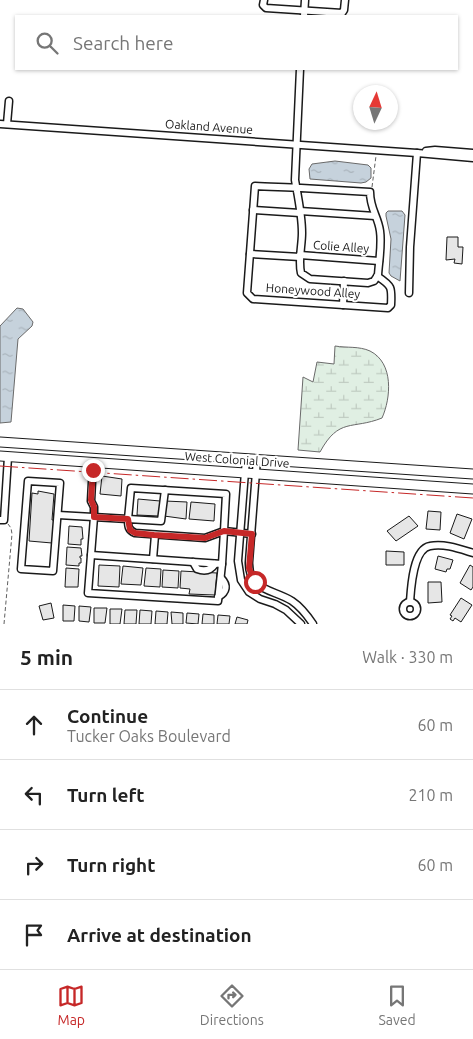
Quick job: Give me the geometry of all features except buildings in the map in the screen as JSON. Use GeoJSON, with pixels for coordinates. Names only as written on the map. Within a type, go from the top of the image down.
{"type":"FeatureCollection","features":[{"type":"Feature","properties":{"kind":"highway","name":"West Colonial Drive"},"geometry":{"type":"LineString","coordinates":[[0,442],[473,474]]}},
{"type":"Feature","properties":{"kind":"highway","name":"West Colonial Drive"},"geometry":{"type":"LineString","coordinates":[[4,456],[473,489]]}},
{"type":"Feature","properties":{"kind":"street"},"geometry":{"type":"LineString","coordinates":[[264,0],[263,5],[266,8],[304,14],[342,13],[345,0]]}},
{"type":"Feature","properties":{"kind":"street"},"geometry":{"type":"LineString","coordinates":[[304,0],[304,14]]}},
{"type":"Feature","properties":{"kind":"street"},"geometry":{"type":"LineString","coordinates":[[296,187],[370,192],[370,203],[380,228],[378,276],[374,281],[368,283],[310,279],[301,273],[302,235],[294,180],[300,70]]}},
{"type":"Feature","properties":{"kind":"street"},"geometry":{"type":"LineString","coordinates":[[4,124],[9,101]]}},
{"type":"Feature","properties":{"kind":"street","name":"Oakland Avenue"},"geometry":{"type":"LineString","coordinates":[[4,124],[417,152],[473,158]]}},
{"type":"Feature","properties":{"kind":"street","name":"Oakland Avenue"},"geometry":{"type":"LineString","coordinates":[[417,152],[435,150],[473,153]]}},
{"type":"Feature","properties":{"kind":"street"},"geometry":{"type":"LineString","coordinates":[[409,293],[410,247],[417,152]]}},
{"type":"Feature","properties":{"kind":"street","name":"Honeywood Alley"},"geometry":{"type":"LineString","coordinates":[[296,187],[255,186],[247,293],[253,298],[388,308],[391,305],[392,288],[378,276]]}},
{"type":"Feature","properties":{"kind":"street"},"geometry":{"type":"LineString","coordinates":[[253,210],[375,216]]}},
{"type":"Feature","properties":{"kind":"street","name":"Colie Alley"},"geometry":{"type":"LineString","coordinates":[[250,254],[379,261]]}},
{"type":"Feature","properties":{"kind":"street"},"geometry":{"type":"LineString","coordinates":[[343,305],[344,282]]}},
{"type":"Feature","properties":{"kind":"street"},"geometry":{"type":"LineString","coordinates":[[2,520],[4,456]]}},
{"type":"Feature","properties":{"kind":"street"},"geometry":{"type":"LineString","coordinates":[[246,459],[238,570],[244,586],[255,596],[286,610],[301,624]]}},
{"type":"Feature","properties":{"kind":"street"},"geometry":{"type":"LineString","coordinates":[[257,459],[249,568],[252,578],[262,588],[291,600],[306,614],[313,624]]}},
{"type":"Feature","properties":{"kind":"street"},"geometry":{"type":"LineString","coordinates":[[93,462],[91,500],[94,507],[94,517],[88,593],[218,601],[219,564],[224,531],[226,494],[131,488],[128,519],[130,530],[135,533],[205,538],[224,531],[252,534]]}},
{"type":"Feature","properties":{"kind":"street"},"geometry":{"type":"LineString","coordinates":[[28,481],[60,483],[58,515],[53,571],[21,569],[28,481]]}},
{"type":"Feature","properties":{"kind":"street"},"geometry":{"type":"LineString","coordinates":[[58,515],[161,520],[165,490]]}},
{"type":"Feature","properties":{"kind":"street"},"geometry":{"type":"LineString","coordinates":[[153,559],[155,535]]}},
{"type":"Feature","properties":{"kind":"street"},"geometry":{"type":"LineString","coordinates":[[410,602],[411,585],[416,564],[418,556],[423,550],[430,546],[443,545],[473,553]]}},
{"type":"Feature","properties":{"kind":"street"},"geometry":{"type":"LineString","coordinates":[[91,555],[219,564]]}},
{"type":"Feature","properties":{"kind":"street"},"geometry":{"type":"LineString","coordinates":[[286,610],[291,600]]}},
{"type":"Feature","properties":{"kind":"path"},"geometry":{"type":"LineString","coordinates":[[370,192],[375,175],[376,150]]}},
{"type":"Feature","properties":{"kind":"path"},"geometry":{"type":"LineString","coordinates":[[2,520],[11,528],[12,534],[4,624]]}},
{"type":"Feature","properties":{"kind":"green space"},"geometry":{"type":"Polygon","coordinates":[[[335,346],[366,349],[378,357],[387,372],[388,391],[385,410],[382,418],[340,429],[333,434],[320,452],[298,450],[303,377],[313,382],[317,362],[334,364],[335,346]]]}},
{"type":"Feature","properties":{"kind":"water"},"geometry":{"type":"Polygon","coordinates":[[[335,161],[368,165],[371,168],[371,178],[361,183],[310,179],[309,169],[312,164],[335,161]]]}},
{"type":"Feature","properties":{"kind":"water"},"geometry":{"type":"Polygon","coordinates":[[[388,211],[402,211],[405,215],[400,281],[389,273],[391,239],[386,216],[388,211]]]}},
{"type":"Feature","properties":{"kind":"water"},"geometry":{"type":"Polygon","coordinates":[[[17,308],[23,309],[33,322],[32,326],[18,339],[11,422],[0,423],[0,326],[17,308]]]}},
{"type":"Feature","properties":{"kind":"power"},"geometry":{"type":"LineString","coordinates":[[0,466],[473,498]]}},
{"type":"Feature","properties":{"kind":"route"},"geometry":{"type":"LineString","coordinates":[[93,470],[91,500],[94,507],[94,517],[128,519],[128,527],[135,533],[205,538],[224,531],[252,534],[249,568],[255,582]]}}]}
